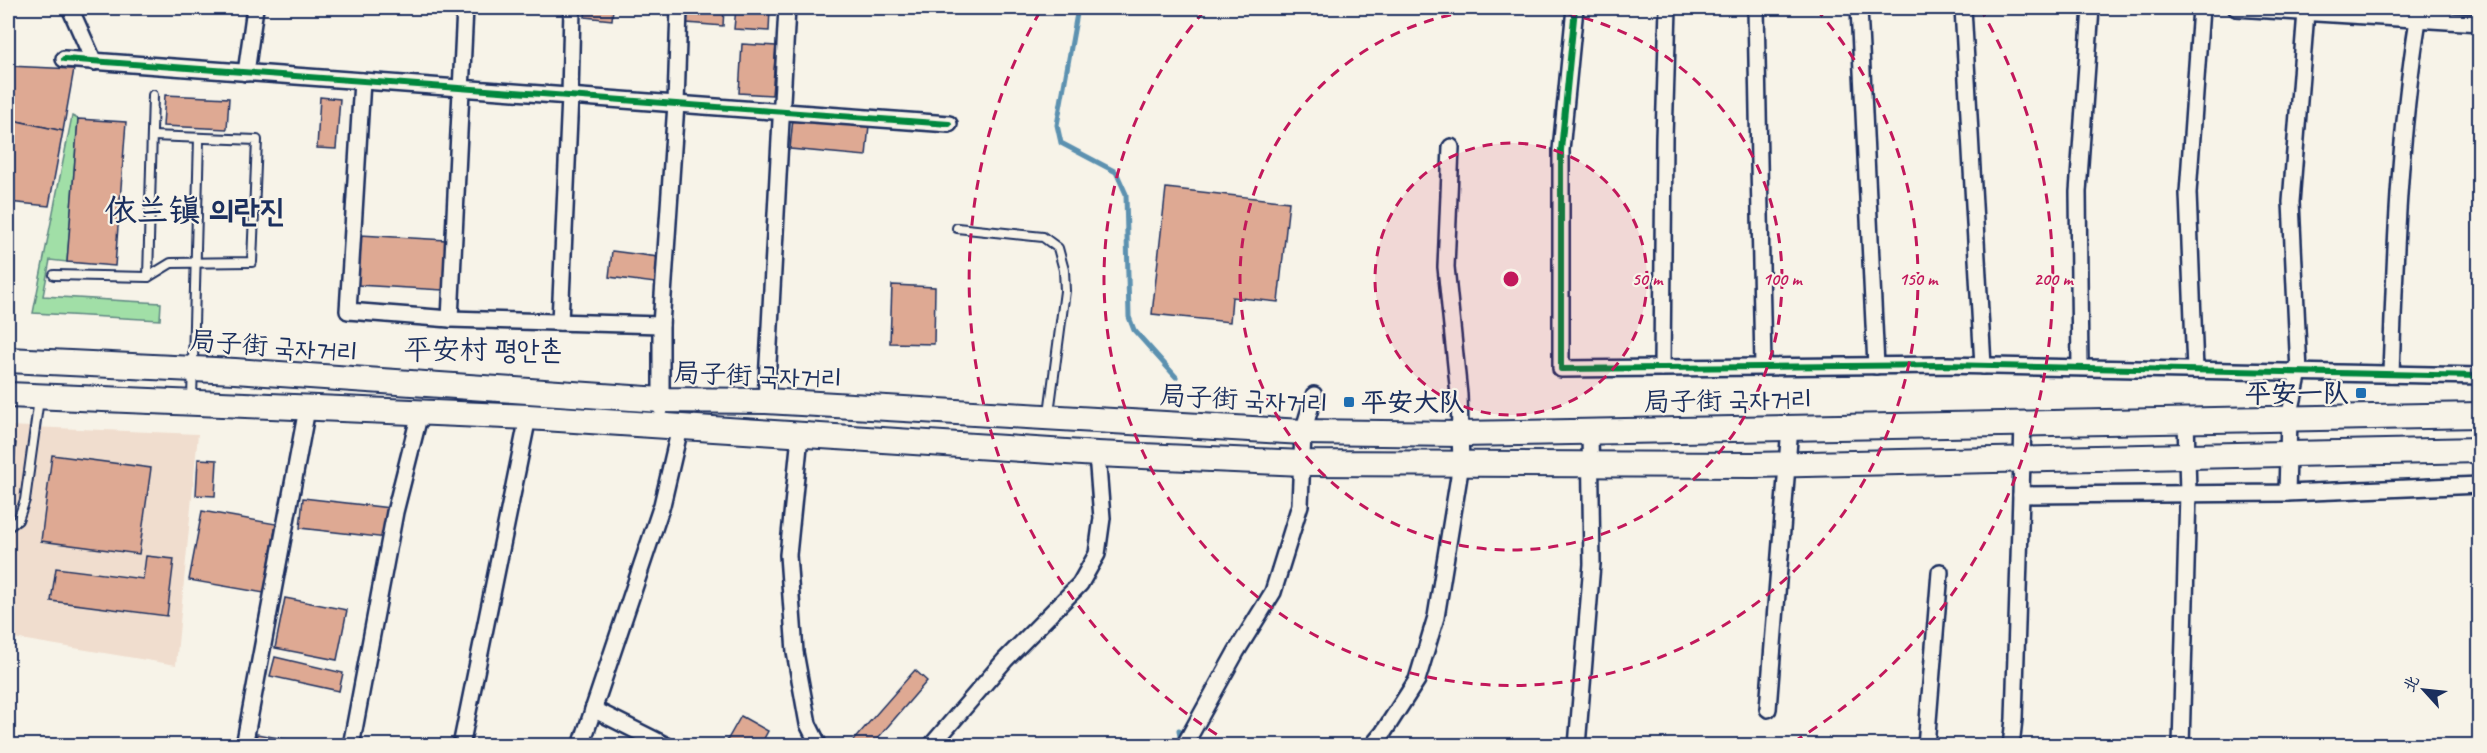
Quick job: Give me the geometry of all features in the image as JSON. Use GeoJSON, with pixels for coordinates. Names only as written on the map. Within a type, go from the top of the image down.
{"type":"FeatureCollection","features":[{"type":"Feature","properties":{"kind":"main road","name":"局子街 국자거리"},"geometry":{"type":"LineString","coordinates":[[8,360],[193,369],[661,399],[766,401],[1303,432],[1460,434],[2480,415]]}},
{"type":"Feature","properties":{"kind":"main road"},"geometry":{"type":"LineString","coordinates":[[8,395],[528,417],[1098,454],[1303,463],[1788,465],[2480,450]]}},
{"type":"Feature","properties":{"kind":"street"},"geometry":{"type":"LineString","coordinates":[[70,8],[94,62]]}},
{"type":"Feature","properties":{"kind":"street"},"geometry":{"type":"LineString","coordinates":[[246,73],[255,8]]}},
{"type":"Feature","properties":{"kind":"street"},"geometry":{"type":"LineString","coordinates":[[450,319],[465,8]]}},
{"type":"Feature","properties":{"kind":"street"},"geometry":{"type":"LineString","coordinates":[[560,322],[572,8]]}},
{"type":"Feature","properties":{"kind":"street"},"geometry":{"type":"LineString","coordinates":[[581,746],[662,505],[670,427],[661,399],[661,326],[676,104],[679,8]]}},
{"type":"Feature","properties":{"kind":"street"},"geometry":{"type":"LineString","coordinates":[[766,401],[787,8]]}},
{"type":"Feature","properties":{"kind":"street"},"geometry":{"type":"LineString","coordinates":[[1575,8],[1561,150],[1561,369],[1983,366],[2480,376]]}},
{"type":"Feature","properties":{"kind":"street"},"geometry":{"type":"LineString","coordinates":[[1662,368],[1664,138],[1668,8]]}},
{"type":"Feature","properties":{"kind":"street"},"geometry":{"type":"LineString","coordinates":[[1756,8],[1763,367]]}},
{"type":"Feature","properties":{"kind":"street"},"geometry":{"type":"LineString","coordinates":[[1859,8],[1876,366]]}},
{"type":"Feature","properties":{"kind":"street"},"geometry":{"type":"LineString","coordinates":[[1963,8],[1983,366]]}},
{"type":"Feature","properties":{"kind":"street"},"geometry":{"type":"LineString","coordinates":[[2080,368],[2078,192],[2091,8]]}},
{"type":"Feature","properties":{"kind":"street"},"geometry":{"type":"LineString","coordinates":[[2195,370],[2188,193],[2201,8]]}},
{"type":"Feature","properties":{"kind":"street"},"geometry":{"type":"LineString","coordinates":[[2236,8],[2480,24]]}},
{"type":"Feature","properties":{"kind":"street"},"geometry":{"type":"LineString","coordinates":[[2288,493],[2289,418],[2299,372],[2291,202],[2306,12]]}},
{"type":"Feature","properties":{"kind":"street"},"geometry":{"type":"LineString","coordinates":[[2391,374],[2397,202],[2409,75],[2418,20]]}},
{"type":"Feature","properties":{"kind":"street"},"geometry":{"type":"LineString","coordinates":[[63,59],[949,124]]}},
{"type":"Feature","properties":{"kind":"street"},"geometry":{"type":"LineString","coordinates":[[362,81],[348,311],[450,319],[661,326]]}},
{"type":"Feature","properties":{"kind":"street"},"geometry":{"type":"LineString","coordinates":[[1372,746],[1417,680],[1436,617],[1461,464],[1459,394],[1446,267],[1451,147]]}},
{"type":"Feature","properties":{"kind":"street"},"geometry":{"type":"LineString","coordinates":[[1187,740],[1236,652],[1273,592],[1300,505],[1303,432],[1314,395]]}},
{"type":"Feature","properties":{"kind":"street"},"geometry":{"type":"LineString","coordinates":[[244,746],[307,409]]}},
{"type":"Feature","properties":{"kind":"street"},"geometry":{"type":"LineString","coordinates":[[351,746],[396,512],[420,413]]}},
{"type":"Feature","properties":{"kind":"street"},"geometry":{"type":"LineString","coordinates":[[461,746],[528,417]]}},
{"type":"Feature","properties":{"kind":"street"},"geometry":{"type":"LineString","coordinates":[[2181,746],[2188,493],[2186,420]]}},
{"type":"Feature","properties":{"kind":"street"},"geometry":{"type":"LineString","coordinates":[[2011,746],[2014,719],[2023,422]]}},
{"type":"Feature","properties":{"kind":"street"},"geometry":{"type":"LineString","coordinates":[[1768,710],[1790,427]]}},
{"type":"Feature","properties":{"kind":"street"},"geometry":{"type":"LineString","coordinates":[[1577,746],[1592,564],[1590,431]]}},
{"type":"Feature","properties":{"kind":"street"},"geometry":{"type":"LineString","coordinates":[[800,436],[788,555],[795,652],[808,724],[819,746]]}},
{"type":"Feature","properties":{"kind":"street"},"geometry":{"type":"LineString","coordinates":[[932,746],[1005,660],[1080,584],[1097,554],[1102,518],[1102,491],[1097,469],[1098,454]]}},
{"type":"Feature","properties":{"kind":"street"},"geometry":{"type":"LineString","coordinates":[[2021,495],[2288,493],[2480,485]]}},
{"type":"Feature","properties":{"kind":"street"},"geometry":{"type":"LineString","coordinates":[[1926,746],[1940,572]]}},
{"type":"Feature","properties":{"kind":"street"},"geometry":{"type":"LineString","coordinates":[[593,709],[668,746]]}},
{"type":"Feature","properties":{"kind":"lane"},"geometry":{"type":"LineString","coordinates":[[148,277],[153,95]]}},
{"type":"Feature","properties":{"kind":"lane"},"geometry":{"type":"LineString","coordinates":[[54,275],[148,277],[171,263],[252,262],[257,140],[152,136]]}},
{"type":"Feature","properties":{"kind":"lane"},"geometry":{"type":"LineString","coordinates":[[192,404],[199,138]]}},
{"type":"Feature","properties":{"kind":"lane"},"geometry":{"type":"LineString","coordinates":[[957,228],[1042,237],[1051,241],[1062,255],[1065,291],[1049,418]]}},
{"type":"Feature","properties":{"kind":"lane"},"geometry":{"type":"LineString","coordinates":[[8,528],[18,520],[25,500],[40,397]]}},
{"type":"Feature","properties":{"kind":"shaded area"},"geometry":{"type":"Polygon","coordinates":[[[8,426],[198,434],[176,665],[8,637],[8,426]]]}},
{"type":"Feature","properties":{"kind":"green space"},"geometry":{"type":"Polygon","coordinates":[[[72,116],[78,119],[67,262],[50,260],[43,296],[161,303],[160,320],[33,313],[72,116]]]}},
{"type":"Feature","properties":{"kind":"building"},"geometry":{"type":"Polygon","coordinates":[[[586,8],[613,8],[612,20],[585,17],[586,8]]]}},
{"type":"Feature","properties":{"kind":"building"},"geometry":{"type":"Polygon","coordinates":[[[688,8],[724,8],[723,26],[687,23],[688,8]]]}},
{"type":"Feature","properties":{"kind":"building"},"geometry":{"type":"Polygon","coordinates":[[[736,8],[770,8],[769,31],[734,29],[736,8]]]}},
{"type":"Feature","properties":{"kind":"building"},"geometry":{"type":"Polygon","coordinates":[[[742,44],[776,46],[772,95],[739,93],[742,44]]]}},
{"type":"Feature","properties":{"kind":"building"},"geometry":{"type":"Polygon","coordinates":[[[8,66],[74,69],[63,131],[8,119],[8,66]]]}},
{"type":"Feature","properties":{"kind":"building"},"geometry":{"type":"Polygon","coordinates":[[[165,95],[229,98],[227,129],[163,126],[165,95]]]}},
{"type":"Feature","properties":{"kind":"building"},"geometry":{"type":"Polygon","coordinates":[[[320,97],[340,99],[336,149],[317,148],[320,97]]]}},
{"type":"Feature","properties":{"kind":"building"},"geometry":{"type":"Polygon","coordinates":[[[793,118],[869,125],[866,156],[790,149],[793,118]]]}},
{"type":"Feature","properties":{"kind":"building"},"geometry":{"type":"Polygon","coordinates":[[[8,119],[63,131],[49,206],[8,202],[8,119]]]}},
{"type":"Feature","properties":{"kind":"building"},"geometry":{"type":"Polygon","coordinates":[[[78,119],[126,122],[115,266],[67,262],[78,119]]]}},
{"type":"Feature","properties":{"kind":"building"},"geometry":{"type":"Polygon","coordinates":[[[1166,188],[1289,202],[1278,302],[1232,297],[1230,322],[1152,314],[1166,188]]]}},
{"type":"Feature","properties":{"kind":"building"},"geometry":{"type":"Polygon","coordinates":[[[360,235],[446,240],[443,290],[357,285],[360,235]]]}},
{"type":"Feature","properties":{"kind":"building"},"geometry":{"type":"Polygon","coordinates":[[[612,251],[658,257],[655,283],[609,277],[612,251]]]}},
{"type":"Feature","properties":{"kind":"building"},"geometry":{"type":"Polygon","coordinates":[[[892,285],[935,287],[934,344],[890,343],[892,285]]]}},
{"type":"Feature","properties":{"kind":"building"},"geometry":{"type":"Polygon","coordinates":[[[8,442],[16,443],[9,505],[8,504],[8,442]]]}},
{"type":"Feature","properties":{"kind":"building"},"geometry":{"type":"Polygon","coordinates":[[[52,455],[151,468],[139,554],[41,541],[52,455]]]}},
{"type":"Feature","properties":{"kind":"building"},"geometry":{"type":"Polygon","coordinates":[[[198,459],[217,460],[215,496],[196,495],[198,459]]]}},
{"type":"Feature","properties":{"kind":"building"},"geometry":{"type":"Polygon","coordinates":[[[303,498],[390,508],[387,538],[300,528],[303,498]]]}},
{"type":"Feature","properties":{"kind":"building"},"geometry":{"type":"Polygon","coordinates":[[[202,511],[276,524],[264,593],[189,580],[202,511]]]}},
{"type":"Feature","properties":{"kind":"building"},"geometry":{"type":"Polygon","coordinates":[[[146,556],[174,559],[167,616],[51,601],[56,568],[143,579],[146,556]]]}},
{"type":"Feature","properties":{"kind":"building"},"geometry":{"type":"Polygon","coordinates":[[[285,598],[347,610],[337,660],[275,648],[285,598]]]}},
{"type":"Feature","properties":{"kind":"building"},"geometry":{"type":"Polygon","coordinates":[[[275,657],[343,673],[339,691],[270,676],[275,657]]]}},
{"type":"Feature","properties":{"kind":"building"},"geometry":{"type":"Polygon","coordinates":[[[915,670],[927,681],[871,746],[853,746],[851,743],[915,670]]]}},
{"type":"Feature","properties":{"kind":"building"},"geometry":{"type":"Polygon","coordinates":[[[741,716],[768,731],[760,746],[724,746],[741,716]]]}},
{"type":"Feature","properties":{"kind":"building"},"geometry":{"type":"Polygon","coordinates":[[[257,734],[311,744],[311,746],[255,746],[257,734]]]}},
{"type":"Feature","properties":{"kind":"waterway"},"geometry":{"type":"LineString","coordinates":[[1078,8],[1057,125],[1061,143],[1116,172],[1126,194],[1129,317],[1134,330],[1176,377]]}},
{"type":"Feature","properties":{"kind":"waterway"},"geometry":{"type":"LineString","coordinates":[[1179,730],[1181,743]]}},
{"type":"Feature","properties":{"kind":"cycle path"},"geometry":{"type":"LineString","coordinates":[[1575,8],[1561,150],[1561,369],[1944,365],[2480,376]]}},
{"type":"Feature","properties":{"kind":"cycle path"},"geometry":{"type":"LineString","coordinates":[[64,59],[949,124]]}},
{"type":"Feature","properties":{"kind":"place","name":"平安一队"},"geometry":{"type":"Point","coordinates":[2361,393]}},
{"type":"Feature","properties":{"kind":"place","name":"平安大队"},"geometry":{"type":"Point","coordinates":[1349,402]}},
{"type":"Feature","properties":{"kind":"district","name":"依兰镇 의란진"},"geometry":{"type":"Point","coordinates":[195,210]}},
{"type":"Feature","properties":{"kind":"district","name":"平安村 평안촌"},"geometry":{"type":"Point","coordinates":[483,349]}}]}
